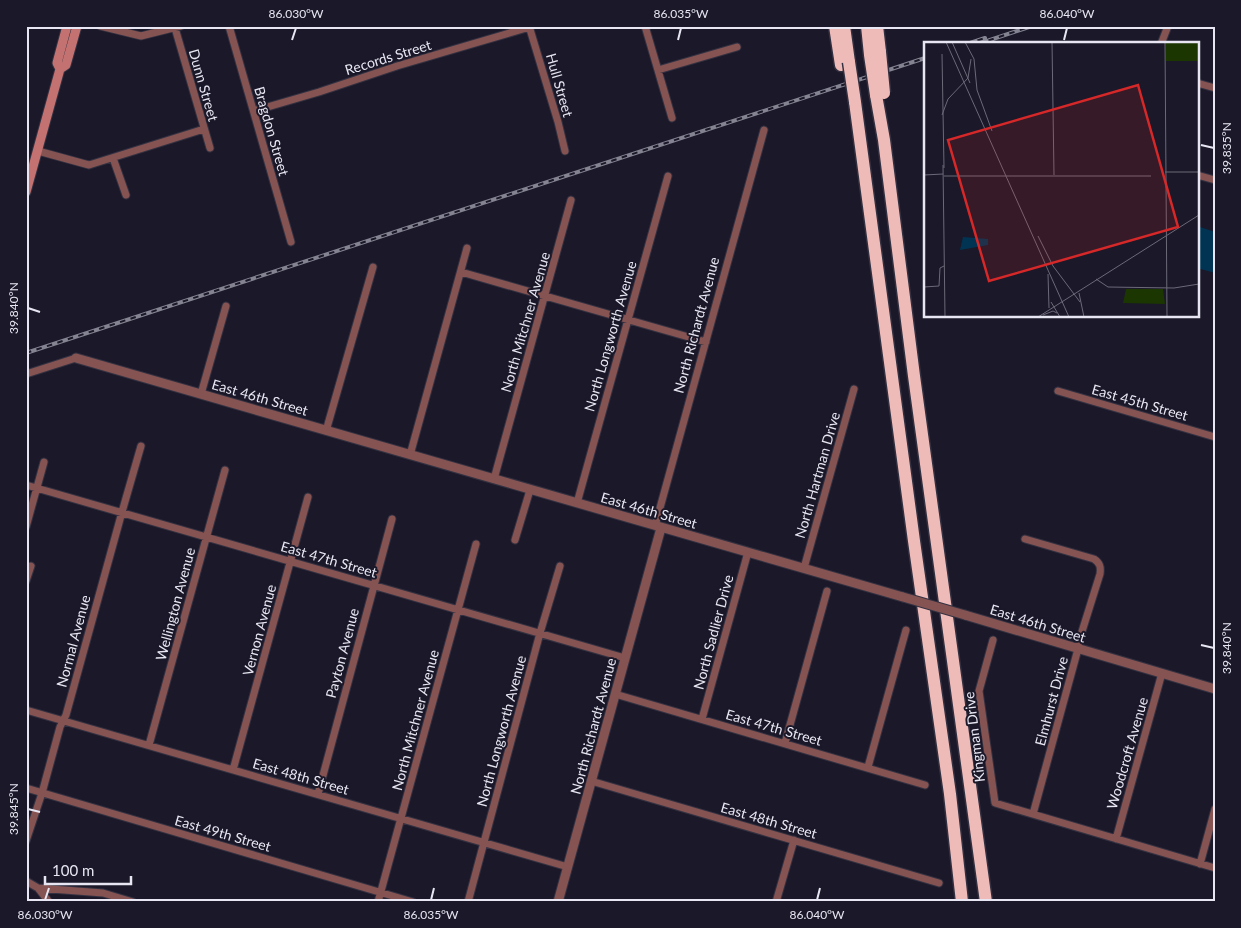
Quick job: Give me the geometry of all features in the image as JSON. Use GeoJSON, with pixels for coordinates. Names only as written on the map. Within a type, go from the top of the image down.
{"type":"FeatureCollection","features":[{"type":"Feature","properties":{"kind":"highway"},"geometry":{"type":"LineString","coordinates":[[835,26],[845,64],[866,190],[950,794],[962,901]]}},
{"type":"Feature","properties":{"kind":"highway"},"geometry":{"type":"LineString","coordinates":[[844,26],[845,64]]}},
{"type":"Feature","properties":{"kind":"highway"},"geometry":{"type":"LineString","coordinates":[[867,26],[875,54],[884,140],[916,385],[986,902]]}},
{"type":"Feature","properties":{"kind":"highway"},"geometry":{"type":"LineString","coordinates":[[875,54],[877,26]]}},
{"type":"Feature","properties":{"kind":"main road"},"geometry":{"type":"LineString","coordinates":[[60,69],[57,63],[67,26]]}},
{"type":"Feature","properties":{"kind":"main road"},"geometry":{"type":"LineString","coordinates":[[26,192],[60,69],[66,65],[77,26]]}},
{"type":"Feature","properties":{"kind":"street"},"geometry":{"type":"LineString","coordinates":[[100,26],[141,36],[178,27]]}},
{"type":"Feature","properties":{"kind":"street","name":"Bragdon Street"},"geometry":{"type":"LineString","coordinates":[[229,26],[291,242]]}},
{"type":"Feature","properties":{"kind":"street"},"geometry":{"type":"LineString","coordinates":[[645,26],[672,118]]}},
{"type":"Feature","properties":{"kind":"street"},"geometry":{"type":"LineString","coordinates":[[1163,42],[1168,26]]}},
{"type":"Feature","properties":{"kind":"street","name":"Dunn Street"},"geometry":{"type":"LineString","coordinates":[[178,27],[210,148]]}},
{"type":"Feature","properties":{"kind":"street","name":"Records Street"},"geometry":{"type":"LineString","coordinates":[[254,112],[397,66],[529,27]]}},
{"type":"Feature","properties":{"kind":"street","name":"Hull Street"},"geometry":{"type":"LineString","coordinates":[[529,27],[565,151]]}},
{"type":"Feature","properties":{"kind":"street"},"geometry":{"type":"LineString","coordinates":[[658,70],[737,47]]}},
{"type":"Feature","properties":{"kind":"street"},"geometry":{"type":"LineString","coordinates":[[1198,83],[1215,88]]}},
{"type":"Feature","properties":{"kind":"street"},"geometry":{"type":"LineString","coordinates":[[38,151],[89,165],[204,129]]}},
{"type":"Feature","properties":{"kind":"street","name":"North Richardt Avenue"},"geometry":{"type":"LineString","coordinates":[[558,902],[626,658],[706,342],[764,130]]}},
{"type":"Feature","properties":{"kind":"street"},"geometry":{"type":"LineString","coordinates":[[113,158],[126,195]]}},
{"type":"Feature","properties":{"kind":"street"},"geometry":{"type":"LineString","coordinates":[[1198,175],[1215,180]]}},
{"type":"Feature","properties":{"kind":"street","name":"North Longworth Avenue"},"geometry":{"type":"LineString","coordinates":[[577,503],[668,176]]}},
{"type":"Feature","properties":{"kind":"street","name":"North Mitchner Avenue"},"geometry":{"type":"LineString","coordinates":[[494,479],[572,200]]}},
{"type":"Feature","properties":{"kind":"street"},"geometry":{"type":"LineString","coordinates":[[410,455],[467,248]]}},
{"type":"Feature","properties":{"kind":"street"},"geometry":{"type":"LineString","coordinates":[[326,431],[373,267]]}},
{"type":"Feature","properties":{"kind":"street"},"geometry":{"type":"LineString","coordinates":[[461,272],[706,342]]}},
{"type":"Feature","properties":{"kind":"street"},"geometry":{"type":"LineString","coordinates":[[200,394],[226,306]]}},
{"type":"Feature","properties":{"kind":"street"},"geometry":{"type":"LineString","coordinates":[[26,374],[76,358]]}},
{"type":"Feature","properties":{"kind":"street","name":"East 46th Street"},"geometry":{"type":"LineString","coordinates":[[76,358],[1215,689]]}},
{"type":"Feature","properties":{"kind":"street","name":"North Hartman Drive"},"geometry":{"type":"LineString","coordinates":[[804,568],[854,388]]}},
{"type":"Feature","properties":{"kind":"street","name":"East 45th Street"},"geometry":{"type":"LineString","coordinates":[[1058,391],[1215,437]]}},
{"type":"Feature","properties":{"kind":"street","name":"Normal Avenue"},"geometry":{"type":"LineString","coordinates":[[26,841],[42,793],[60,727],[66,715],[141,446]]}},
{"type":"Feature","properties":{"kind":"street"},"geometry":{"type":"LineString","coordinates":[[26,527],[44,462]]}},
{"type":"Feature","properties":{"kind":"street","name":"Wellington Avenue"},"geometry":{"type":"LineString","coordinates":[[149,745],[225,470]]}},
{"type":"Feature","properties":{"kind":"street","name":"East 47th Street"},"geometry":{"type":"LineString","coordinates":[[26,485],[626,658]]}},
{"type":"Feature","properties":{"kind":"street"},"geometry":{"type":"LineString","coordinates":[[515,540],[530,490]]}},
{"type":"Feature","properties":{"kind":"street","name":"Vernon Avenue"},"geometry":{"type":"LineString","coordinates":[[233,770],[308,497]]}},
{"type":"Feature","properties":{"kind":"street","name":"Payton Avenue"},"geometry":{"type":"LineString","coordinates":[[318,794],[392,519]]}},
{"type":"Feature","properties":{"kind":"street","name":"Elmhurst Drive"},"geometry":{"type":"LineString","coordinates":[[1025,539],[1094,559],[1100,565],[1100,574],[1078,641],[1078,649],[1033,814]]}},
{"type":"Feature","properties":{"kind":"street","name":"North Mitchner Avenue"},"geometry":{"type":"LineString","coordinates":[[378,902],[476,544]]}},
{"type":"Feature","properties":{"kind":"street","name":"North Sadlier Drive"},"geometry":{"type":"LineString","coordinates":[[702,719],[748,552]]}},
{"type":"Feature","properties":{"kind":"street"},"geometry":{"type":"LineString","coordinates":[[26,581],[30,566]]}},
{"type":"Feature","properties":{"kind":"street","name":"North Longworth Avenue"},"geometry":{"type":"LineString","coordinates":[[468,902],[560,566]]}},
{"type":"Feature","properties":{"kind":"street"},"geometry":{"type":"LineString","coordinates":[[785,743],[827,591]]}},
{"type":"Feature","properties":{"kind":"street"},"geometry":{"type":"LineString","coordinates":[[868,767],[906,630]]}},
{"type":"Feature","properties":{"kind":"street","name":"Kingman Drive"},"geometry":{"type":"LineString","coordinates":[[992,640],[979,691],[995,803],[1033,814]]}},
{"type":"Feature","properties":{"kind":"street","name":"Woodcroft Avenue"},"geometry":{"type":"LineString","coordinates":[[1116,839],[1162,673]]}},
{"type":"Feature","properties":{"kind":"street","name":"East 47th Street"},"geometry":{"type":"LineString","coordinates":[[615,694],[925,785]]}},
{"type":"Feature","properties":{"kind":"street","name":"East 48th Street"},"geometry":{"type":"LineString","coordinates":[[26,710],[568,867]]}},
{"type":"Feature","properties":{"kind":"street","name":"East 48th Street"},"geometry":{"type":"LineString","coordinates":[[592,782],[939,883]]}},
{"type":"Feature","properties":{"kind":"street","name":"East 49th Street"},"geometry":{"type":"LineString","coordinates":[[26,788],[413,902]]}},
{"type":"Feature","properties":{"kind":"street"},"geometry":{"type":"LineString","coordinates":[[1200,864],[1215,809]]}},
{"type":"Feature","properties":{"kind":"street"},"geometry":{"type":"LineString","coordinates":[[1033,814],[1215,868]]}},
{"type":"Feature","properties":{"kind":"street"},"geometry":{"type":"LineString","coordinates":[[776,902],[794,840]]}},
{"type":"Feature","properties":{"kind":"street"},"geometry":{"type":"LineString","coordinates":[[26,881],[38,888],[49,902]]}},
{"type":"Feature","properties":{"kind":"street"},"geometry":{"type":"LineString","coordinates":[[38,888],[103,893],[133,902]]}},
{"type":"Feature","properties":{"kind":"water"},"geometry":{"type":"Polygon","coordinates":[[[1198,226],[1215,232],[1215,273],[1198,268],[1198,226]]]}},
{"type":"Feature","properties":{"kind":"railway"},"geometry":{"type":"LineString","coordinates":[[984,42],[1032,26]]}},
{"type":"Feature","properties":{"kind":"railway"},"geometry":{"type":"LineString","coordinates":[[973,42],[985,38]]}},
{"type":"Feature","properties":{"kind":"railway"},"geometry":{"type":"LineString","coordinates":[[26,353],[924,58]]}}]}
